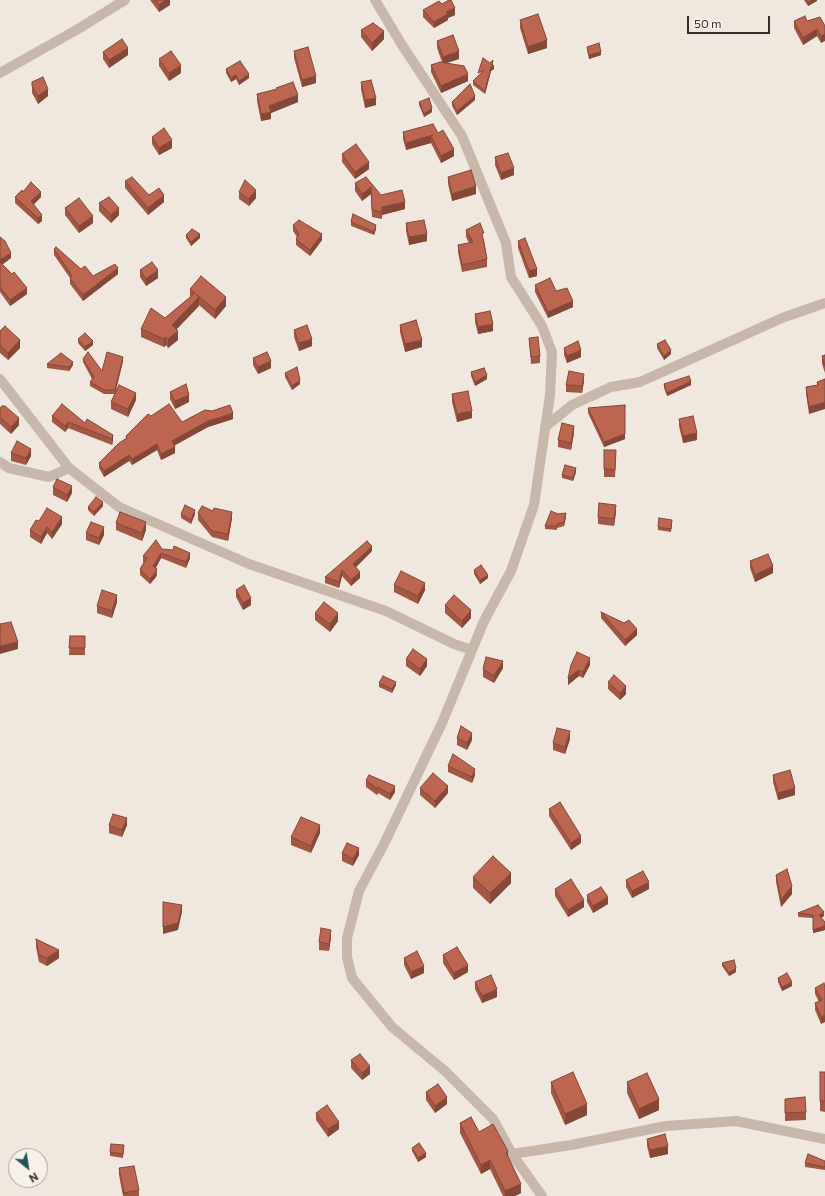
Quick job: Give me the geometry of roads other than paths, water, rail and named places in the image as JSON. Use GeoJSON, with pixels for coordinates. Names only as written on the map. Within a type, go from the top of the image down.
{"type":"FeatureCollection","features":[{"type":"Feature","properties":{"kind":"street"},"geometry":{"type":"LineString","coordinates":[[0,73],[78,29],[125,0]]}},
{"type":"Feature","properties":{"kind":"street"},"geometry":{"type":"LineString","coordinates":[[375,0],[402,45],[462,136],[506,243],[511,277],[542,326],[552,352],[550,395],[534,505],[511,571],[484,621],[442,723],[384,844],[359,891],[347,938],[347,957],[352,978],[392,1027],[445,1071],[493,1119],[512,1154],[542,1196]]}},
{"type":"Feature","properties":{"kind":"street"},"geometry":{"type":"LineString","coordinates":[[545,427],[572,405],[611,387],[640,382],[782,318],[825,303]]}},
{"type":"Feature","properties":{"kind":"street"},"geometry":{"type":"LineString","coordinates":[[0,379],[69,468],[119,507],[249,564],[386,611],[454,644],[472,650]]}},
{"type":"Feature","properties":{"kind":"street"},"geometry":{"type":"LineString","coordinates":[[0,462],[9,468],[49,477],[69,468]]}},
{"type":"Feature","properties":{"kind":"street"},"geometry":{"type":"LineString","coordinates":[[512,1154],[571,1145],[666,1126],[736,1121],[825,1139]]}}]}
